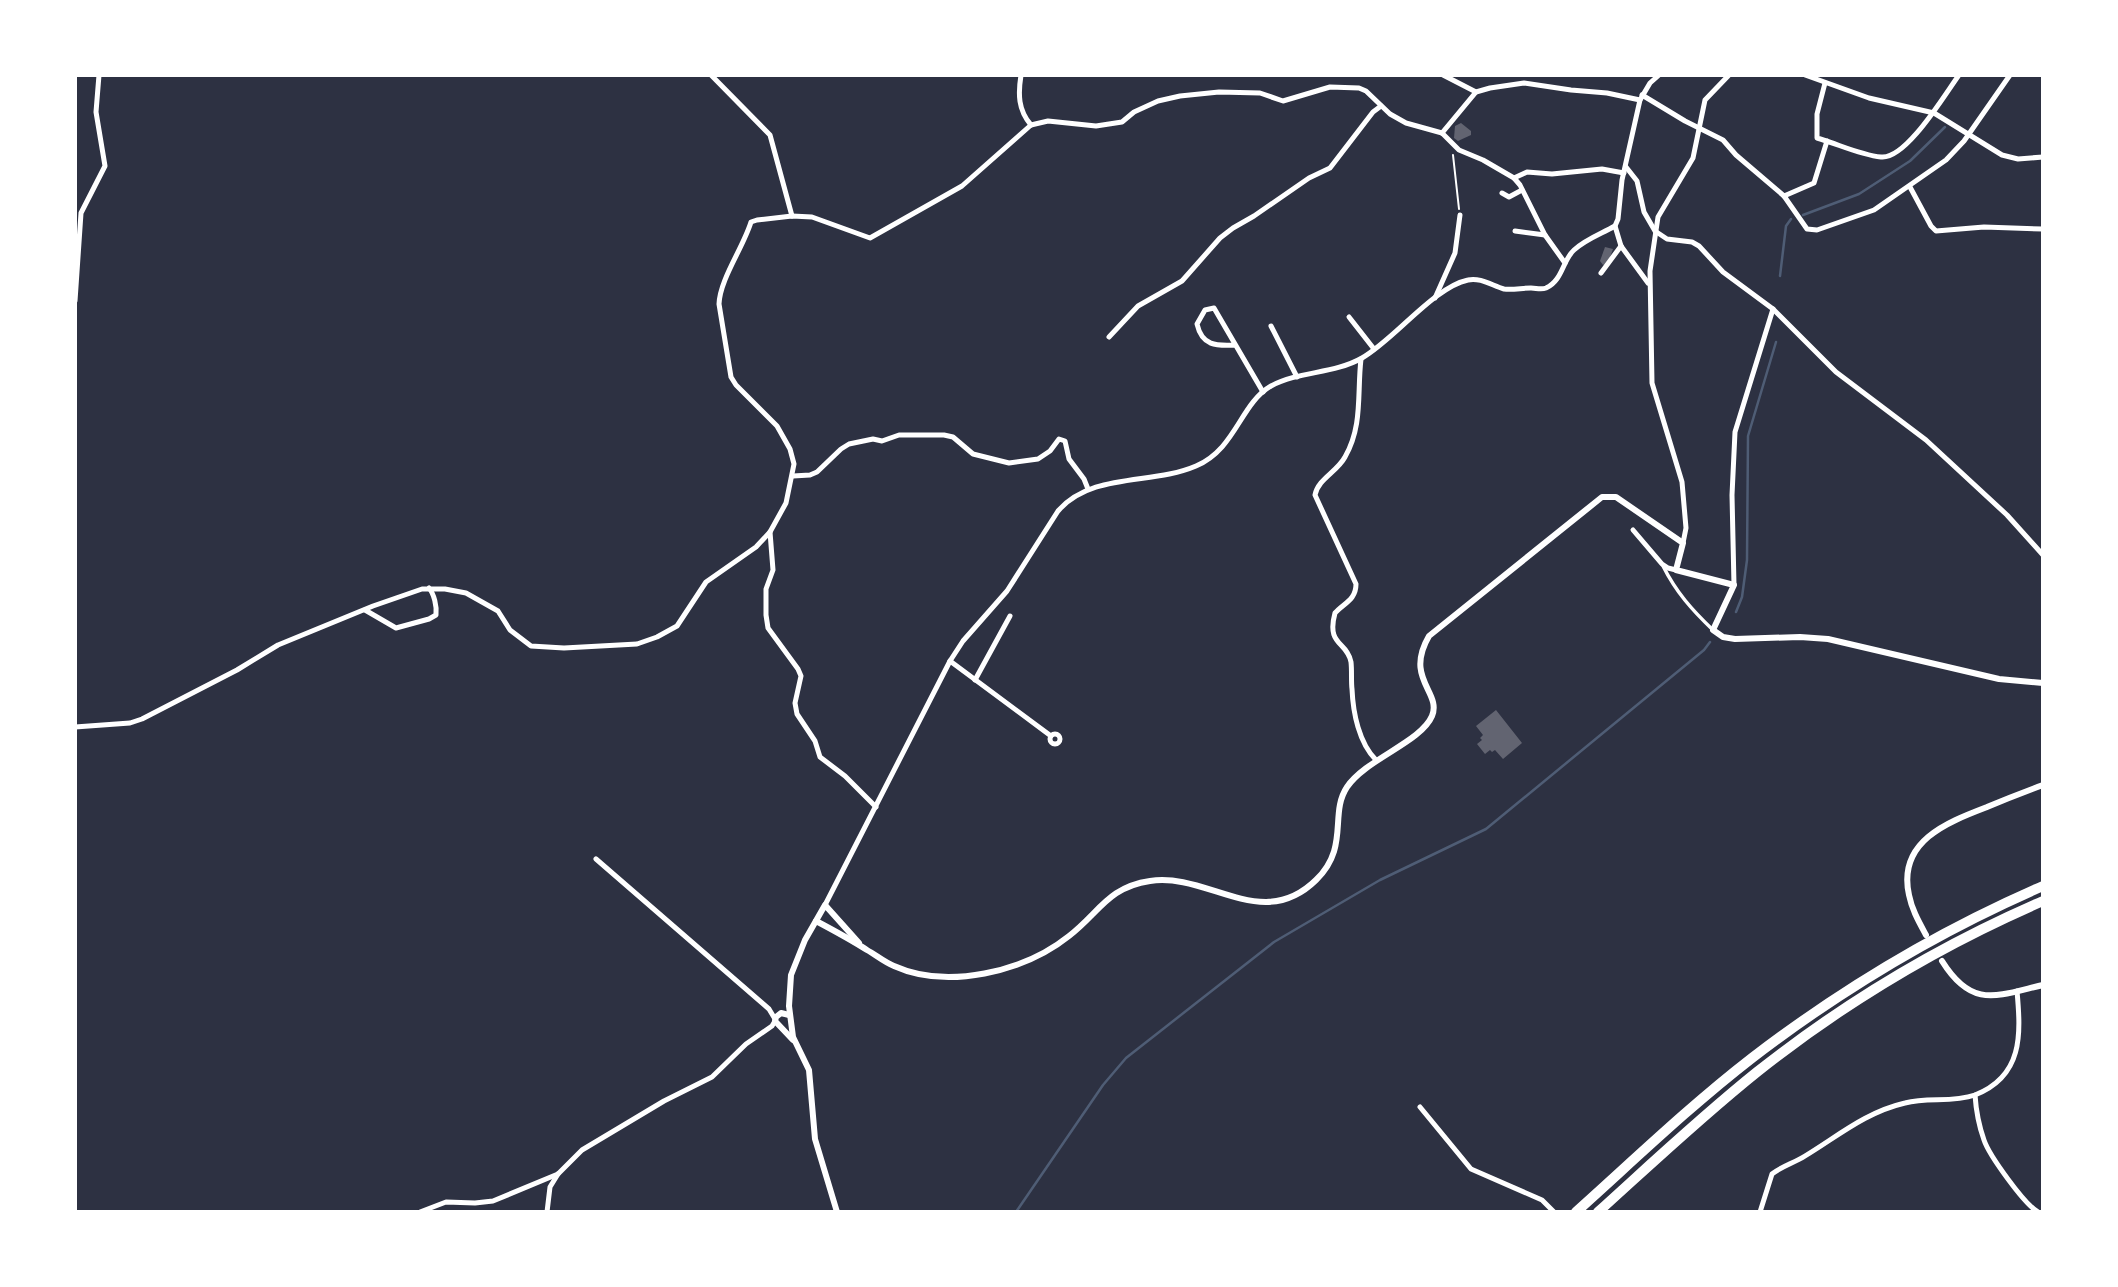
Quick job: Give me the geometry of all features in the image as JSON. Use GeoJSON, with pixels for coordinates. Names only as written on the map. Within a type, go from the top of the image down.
{"type":"FeatureCollection","features":[{"type":"Feature","properties":{"kind":"highway"},"geometry":{"type":"LineString","coordinates":[[1576,1212],[1709,1094],[1804,1020],[1915,949],[1991,909],[2043,886]]}},
{"type":"Feature","properties":{"kind":"highway"},"geometry":{"type":"LineString","coordinates":[[1598,1212],[1733,1092],[1811,1032],[1922,961],[2043,901]]}},
{"type":"Feature","properties":{"kind":"street"},"geometry":{"type":"LineString","coordinates":[[75,301],[81,213],[105,166],[96,112],[99,75]]}},
{"type":"Feature","properties":{"kind":"street"},"geometry":{"type":"LineString","coordinates":[[711,75],[770,135],[792,216]]}},
{"type":"Feature","properties":{"kind":"street"},"geometry":{"type":"LineString","coordinates":[[1021,75],[1018,96],[1024,118],[1031,125]]}},
{"type":"Feature","properties":{"kind":"street"},"geometry":{"type":"LineString","coordinates":[[1443,75],[1476,92],[1524,83],[1641,97],[1723,140],[1736,155],[1784,196],[1807,229],[1817,230],[1874,210],[1945,160],[1967,135],[2010,75]]}},
{"type":"Feature","properties":{"kind":"street"},"geometry":{"type":"LineString","coordinates":[[1524,83],[1527,75]]}},
{"type":"Feature","properties":{"kind":"street"},"geometry":{"type":"LineString","coordinates":[[1645,75],[1650,83]]}},
{"type":"Feature","properties":{"kind":"street"},"geometry":{"type":"LineString","coordinates":[[837,1212],[815,1139],[809,1070],[790,1024],[790,975],[804,940],[825,905],[963,641],[1007,591],[1066,501],[1088,489],[1197,466],[1226,444],[1263,392],[1274,384],[1361,359],[1435,298],[1469,279],[1506,289],[1545,288],[1562,274],[1571,253],[1615,226],[1641,97],[1658,75]]}},
{"type":"Feature","properties":{"kind":"street"},"geometry":{"type":"LineString","coordinates":[[1676,570],[1686,528],[1682,482],[1652,383],[1650,286],[1655,231],[1658,217],[1693,158],[1705,100],[1729,75]]}},
{"type":"Feature","properties":{"kind":"street"},"geometry":{"type":"LineString","coordinates":[[1805,75],[1869,98],[1934,113],[2002,155],[2018,159],[2043,157]]}},
{"type":"Feature","properties":{"kind":"street"},"geometry":{"type":"LineString","coordinates":[[1825,83],[1817,114],[1817,138],[1884,158],[1897,153],[1934,113],[1937,104],[1959,75]]}},
{"type":"Feature","properties":{"kind":"street"},"geometry":{"type":"LineString","coordinates":[[75,727],[130,723],[142,719],[237,670],[278,645],[411,591],[429,588],[467,593],[498,611],[510,630],[531,646],[564,648],[637,643],[657,637],[677,626],[706,582],[756,547],[770,532],[786,503],[793,476],[794,464],[790,449],[777,426],[731,377],[719,292],[741,251],[751,222],[792,216],[812,217],[870,238],[962,186],[1031,125],[1048,121],[1096,126],[1122,122],[1158,100],[1219,92],[1260,93],[1283,101],[1330,87],[1359,88],[1406,123],[1442,133],[1459,150],[1514,178],[1545,235],[1565,263]]}},
{"type":"Feature","properties":{"kind":"street"},"geometry":{"type":"LineString","coordinates":[[1442,133],[1476,92]]}},
{"type":"Feature","properties":{"kind":"street"},"geometry":{"type":"LineString","coordinates":[[1109,337],[1139,306],[1182,281],[1220,238],[1233,228],[1275,203],[1309,178],[1331,168],[1373,112],[1381,106]]}},
{"type":"Feature","properties":{"kind":"street"},"geometry":{"type":"LineString","coordinates":[[1784,196],[1814,183],[1827,141]]}},
{"type":"Feature","properties":{"kind":"street"},"geometry":{"type":"LineString","coordinates":[[1514,178],[1527,172],[1552,174],[1602,169],[1625,170],[1637,181],[1644,212],[1655,231],[1667,239],[1692,242],[1699,246],[1723,272],[1773,309],[1836,372],[1926,440],[1979,488],[2043,555]]}},
{"type":"Feature","properties":{"kind":"street"},"geometry":{"type":"LineString","coordinates":[[1910,187],[1936,231],[1984,228],[2043,229]]}},
{"type":"Feature","properties":{"kind":"street"},"geometry":{"type":"LineString","coordinates":[[1503,193],[1508,197],[1522,190]]}},
{"type":"Feature","properties":{"kind":"street"},"geometry":{"type":"LineString","coordinates":[[1435,298],[1455,253],[1460,215]]}},
{"type":"Feature","properties":{"kind":"street"},"geometry":{"type":"LineString","coordinates":[[1615,226],[1621,246],[1650,286]]}},
{"type":"Feature","properties":{"kind":"street"},"geometry":{"type":"LineString","coordinates":[[1515,231],[1545,235]]}},
{"type":"Feature","properties":{"kind":"street"},"geometry":{"type":"LineString","coordinates":[[1601,273],[1621,246]]}},
{"type":"Feature","properties":{"kind":"street"},"geometry":{"type":"LineString","coordinates":[[1235,345],[1214,346],[1205,341],[1197,324],[1205,310],[1214,308],[1263,392]]}},
{"type":"Feature","properties":{"kind":"street"},"geometry":{"type":"LineString","coordinates":[[1713,630],[1734,585],[1732,495],[1735,432],[1773,309]]}},
{"type":"Feature","properties":{"kind":"street"},"geometry":{"type":"LineString","coordinates":[[1349,317],[1374,349]]}},
{"type":"Feature","properties":{"kind":"street"},"geometry":{"type":"LineString","coordinates":[[1271,326],[1297,377]]}},
{"type":"Feature","properties":{"kind":"street"},"geometry":{"type":"LineString","coordinates":[[1361,359],[1357,433],[1335,472],[1316,488],[1315,495],[1356,584],[1356,593],[1352,600],[1335,613],[1334,638],[1349,656],[1357,723],[1368,752],[1376,760]]}},
{"type":"Feature","properties":{"kind":"street"},"geometry":{"type":"LineString","coordinates":[[793,476],[817,472],[849,444],[873,439],[882,441],[899,435],[953,437],[973,454],[1009,463],[1038,459],[1059,439],[1065,441],[1069,459],[1088,489]]}},
{"type":"Feature","properties":{"kind":"street"},"geometry":{"type":"LineString","coordinates":[[816,921],[895,967],[941,977],[1002,971],[1024,963],[1069,936],[1111,896],[1136,884],[1176,880],[1255,903],[1278,901],[1292,896],[1314,882],[1328,866],[1337,844],[1342,797],[1347,787],[1376,760],[1409,739],[1433,714],[1434,706],[1420,673],[1419,663],[1429,636],[1602,497],[1616,497],[1684,543]]}},
{"type":"Feature","properties":{"kind":"street"},"geometry":{"type":"LineString","coordinates":[[1633,530],[1662,564],[1673,586],[1692,611],[1723,637],[1828,639],[1999,679],[2043,683]]}},
{"type":"Feature","properties":{"kind":"street"},"geometry":{"type":"LineString","coordinates":[[770,532],[773,542],[773,570],[766,589],[766,615],[768,628],[784,647],[801,676],[795,703],[797,714],[815,741],[824,762],[845,776],[876,807]]}},
{"type":"Feature","properties":{"kind":"street"},"geometry":{"type":"LineString","coordinates":[[1662,564],[1668,568],[1734,585]]}},
{"type":"Feature","properties":{"kind":"street"},"geometry":{"type":"LineString","coordinates":[[365,610],[396,628],[429,619],[436,615],[437,611],[433,592],[429,588]]}},
{"type":"Feature","properties":{"kind":"street"},"geometry":{"type":"LineString","coordinates":[[975,680],[1010,616]]}},
{"type":"Feature","properties":{"kind":"street"},"geometry":{"type":"LineString","coordinates":[[950,662],[1051,736]]}},
{"type":"Feature","properties":{"kind":"street"},"geometry":{"type":"LineString","coordinates":[[1926,935],[1913,910],[1908,892],[1910,868],[1922,842],[1936,829],[1952,820],[2043,785]]}},
{"type":"Feature","properties":{"kind":"street"},"geometry":{"type":"LineString","coordinates":[[596,859],[777,1017],[781,1029],[797,1046]]}},
{"type":"Feature","properties":{"kind":"street"},"geometry":{"type":"LineString","coordinates":[[825,905],[842,927],[866,949]]}},
{"type":"Feature","properties":{"kind":"street"},"geometry":{"type":"LineString","coordinates":[[1942,961],[1953,979],[1964,989],[1978,994],[1989,996],[2043,985]]}},
{"type":"Feature","properties":{"kind":"street"},"geometry":{"type":"LineString","coordinates":[[1760,1212],[1772,1174],[1807,1155],[1852,1124],[1884,1108],[1908,1102],[1952,1100],[1975,1095],[2000,1078],[2010,1066],[2018,1047],[2020,1030],[2017,991]]}},
{"type":"Feature","properties":{"kind":"street"},"geometry":{"type":"LineString","coordinates":[[547,1212],[550,1187],[558,1174],[582,1150],[664,1101],[712,1077],[746,1044],[767,1031],[789,992]]}},
{"type":"Feature","properties":{"kind":"street"},"geometry":{"type":"LineString","coordinates":[[777,1017],[789,1016]]}},
{"type":"Feature","properties":{"kind":"street"},"geometry":{"type":"LineString","coordinates":[[767,1031],[781,1029],[790,1024]]}},
{"type":"Feature","properties":{"kind":"street"},"geometry":{"type":"LineString","coordinates":[[1975,1095],[1984,1141],[2035,1211]]}},
{"type":"Feature","properties":{"kind":"street"},"geometry":{"type":"LineString","coordinates":[[1420,1107],[1471,1170],[1546,1203],[1554,1212]]}},
{"type":"Feature","properties":{"kind":"street"},"geometry":{"type":"LineString","coordinates":[[420,1212],[446,1202],[493,1201],[558,1174]]}},
{"type":"Feature","properties":{"kind":"path"},"geometry":{"type":"LineString","coordinates":[[1454,144],[1454,172],[1460,215]]}},
{"type":"Feature","properties":{"kind":"building"},"geometry":{"type":"Polygon","coordinates":[[[1461,123],[1471,131],[1471,135],[1458,141],[1454,138],[1455,126],[1461,123]]]}},
{"type":"Feature","properties":{"kind":"building"},"geometry":{"type":"Polygon","coordinates":[[[1605,247],[1613,249],[1608,263],[1603,265],[1600,261],[1605,247]]]}},
{"type":"Feature","properties":{"kind":"building"},"geometry":{"type":"Polygon","coordinates":[[[1496,710],[1522,743],[1503,759],[1495,750],[1485,754],[1477,744],[1483,735],[1476,726],[1496,710]]]}},
{"type":"Feature","properties":{"kind":"waterway"},"geometry":{"type":"LineString","coordinates":[[1803,215],[1859,194],[1910,161],[1945,127]]}},
{"type":"Feature","properties":{"kind":"waterway"},"geometry":{"type":"LineString","coordinates":[[1780,276],[1786,226],[1791,219]]}},
{"type":"Feature","properties":{"kind":"waterway"},"geometry":{"type":"LineString","coordinates":[[1736,612],[1742,597],[1747,560],[1748,436],[1776,342]]}},
{"type":"Feature","properties":{"kind":"waterway"},"geometry":{"type":"LineString","coordinates":[[1016,1212],[1103,1085],[1126,1058],[1274,942],[1380,880],[1486,829],[1704,650],[1710,642]]}}]}
